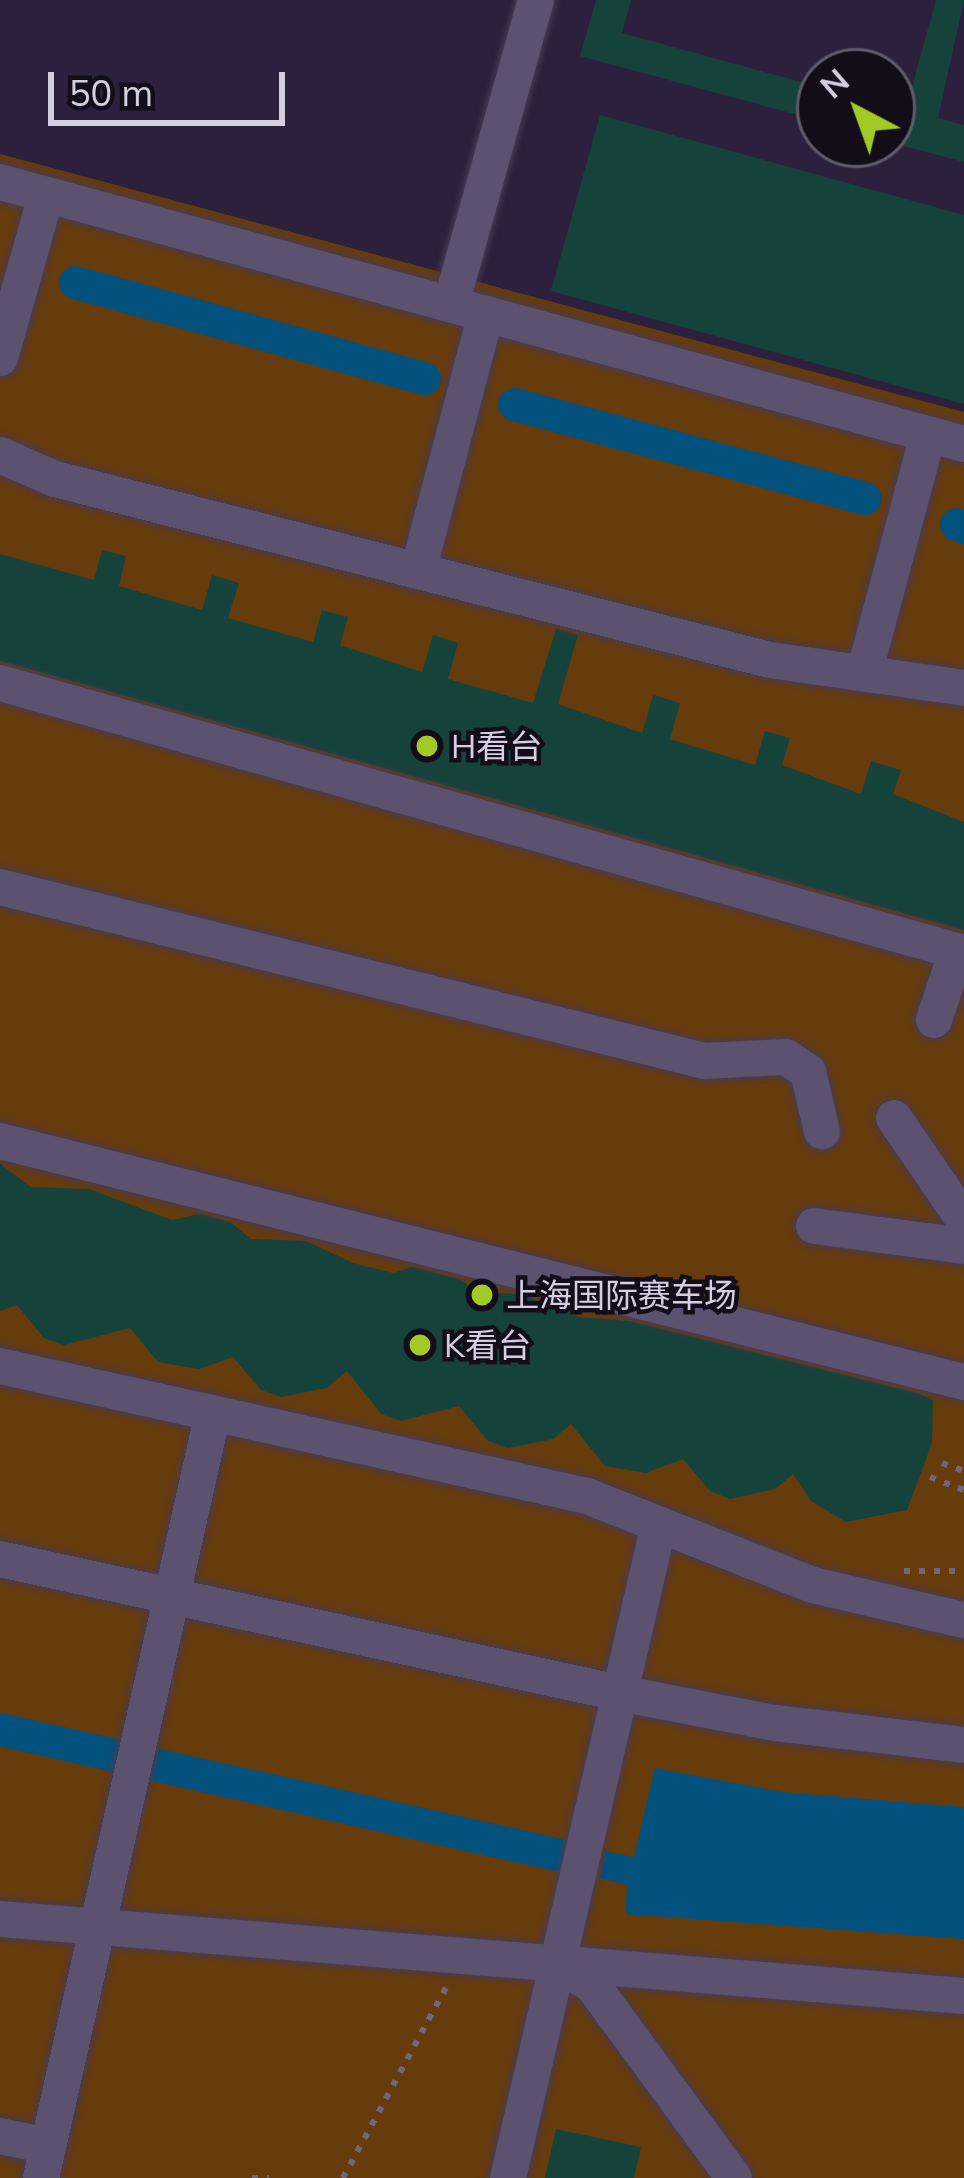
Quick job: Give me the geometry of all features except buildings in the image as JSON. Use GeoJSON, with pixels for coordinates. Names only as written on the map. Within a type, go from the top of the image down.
{"type":"FeatureCollection","features":[{"type":"Feature","properties":{"kind":"street"},"geometry":{"type":"LineString","coordinates":[[418,571],[468,309],[536,0]]}},
{"type":"Feature","properties":{"kind":"street"},"geometry":{"type":"LineString","coordinates":[[0,182],[964,445]]}},
{"type":"Feature","properties":{"kind":"street"},"geometry":{"type":"LineString","coordinates":[[0,358],[46,195]]}},
{"type":"Feature","properties":{"kind":"street"},"geometry":{"type":"LineString","coordinates":[[865,670],[928,435]]}},
{"type":"Feature","properties":{"kind":"street"},"geometry":{"type":"LineString","coordinates":[[0,455],[55,479],[770,660],[865,670],[964,688]]}},
{"type":"Feature","properties":{"kind":"street"},"geometry":{"type":"LineString","coordinates":[[0,683],[961,952],[934,1020]]}},
{"type":"Feature","properties":{"kind":"street"},"geometry":{"type":"LineString","coordinates":[[0,887],[705,1061],[786,1057],[808,1072],[822,1131]]}},
{"type":"Feature","properties":{"kind":"street"},"geometry":{"type":"LineString","coordinates":[[894,1118],[964,1220]]}},
{"type":"Feature","properties":{"kind":"street"},"geometry":{"type":"LineString","coordinates":[[0,1141],[964,1382]]}},
{"type":"Feature","properties":{"kind":"street"},"geometry":{"type":"LineString","coordinates":[[814,1226],[964,1246]]}},
{"type":"Feature","properties":{"kind":"street"},"geometry":{"type":"LineString","coordinates":[[0,1366],[587,1496],[813,1586],[964,1619]]}},
{"type":"Feature","properties":{"kind":"street"},"geometry":{"type":"LineString","coordinates":[[0,2136],[44,2162],[213,1413]]}},
{"type":"Feature","properties":{"kind":"street"},"geometry":{"type":"LineString","coordinates":[[508,2178],[659,1524]]}},
{"type":"Feature","properties":{"kind":"street"},"geometry":{"type":"LineString","coordinates":[[0,1559],[619,1693],[775,1723],[964,1745]]}},
{"type":"Feature","properties":{"kind":"street"},"geometry":{"type":"LineString","coordinates":[[0,1919],[964,1996]]}},
{"type":"Feature","properties":{"kind":"street"},"geometry":{"type":"LineString","coordinates":[[557,1962],[601,1996],[734,2178]]}},
{"type":"Feature","properties":{"kind":"street"},"geometry":{"type":"LineString","coordinates":[[601,1996],[609,1977],[635,1969]]}},
{"type":"Feature","properties":{"kind":"path"},"geometry":{"type":"LineString","coordinates":[[942,1463],[964,1471]]}},
{"type":"Feature","properties":{"kind":"path"},"geometry":{"type":"LineString","coordinates":[[930,1477],[964,1490]]}},
{"type":"Feature","properties":{"kind":"path"},"geometry":{"type":"LineString","coordinates":[[344,2178],[464,1955]]}},
{"type":"Feature","properties":{"kind":"path"},"geometry":{"type":"LineString","coordinates":[[252,2178],[269,2178]]}},
{"type":"Feature","properties":{"kind":"shaded area","name":"上海国际赛车场"},"geometry":{"type":"Polygon","coordinates":[[[0,154],[964,412],[964,2178],[0,2178],[0,154]]]}},
{"type":"Feature","properties":{"kind":"water"},"geometry":{"type":"Polygon","coordinates":[[[655,1768],[782,1792],[964,1807],[964,1939],[626,1914],[627,1885],[600,1878],[602,1865],[605,1851],[634,1857],[655,1768]]]}},
{"type":"Feature","properties":{"kind":"waterway"},"geometry":{"type":"LineString","coordinates":[[75,282],[424,378]]}},
{"type":"Feature","properties":{"kind":"waterway"},"geometry":{"type":"LineString","coordinates":[[514,404],[865,498]]}},
{"type":"Feature","properties":{"kind":"waterway"},"geometry":{"type":"LineString","coordinates":[[956,524],[964,527]]}},
{"type":"Feature","properties":{"kind":"waterway"},"geometry":{"type":"LineString","coordinates":[[0,1729],[111,1754]]}},
{"type":"Feature","properties":{"kind":"waterway"},"geometry":{"type":"LineString","coordinates":[[158,1765],[556,1854]]}},
{"type":"Feature","properties":{"kind":"place","name":"H看台"},"geometry":{"type":"Point","coordinates":[427,746]}},
{"type":"Feature","properties":{"kind":"place","name":"上海国际赛车场"},"geometry":{"type":"Point","coordinates":[482,1295]}},
{"type":"Feature","properties":{"kind":"place","name":"K看台"},"geometry":{"type":"Point","coordinates":[420,1345]}}]}
